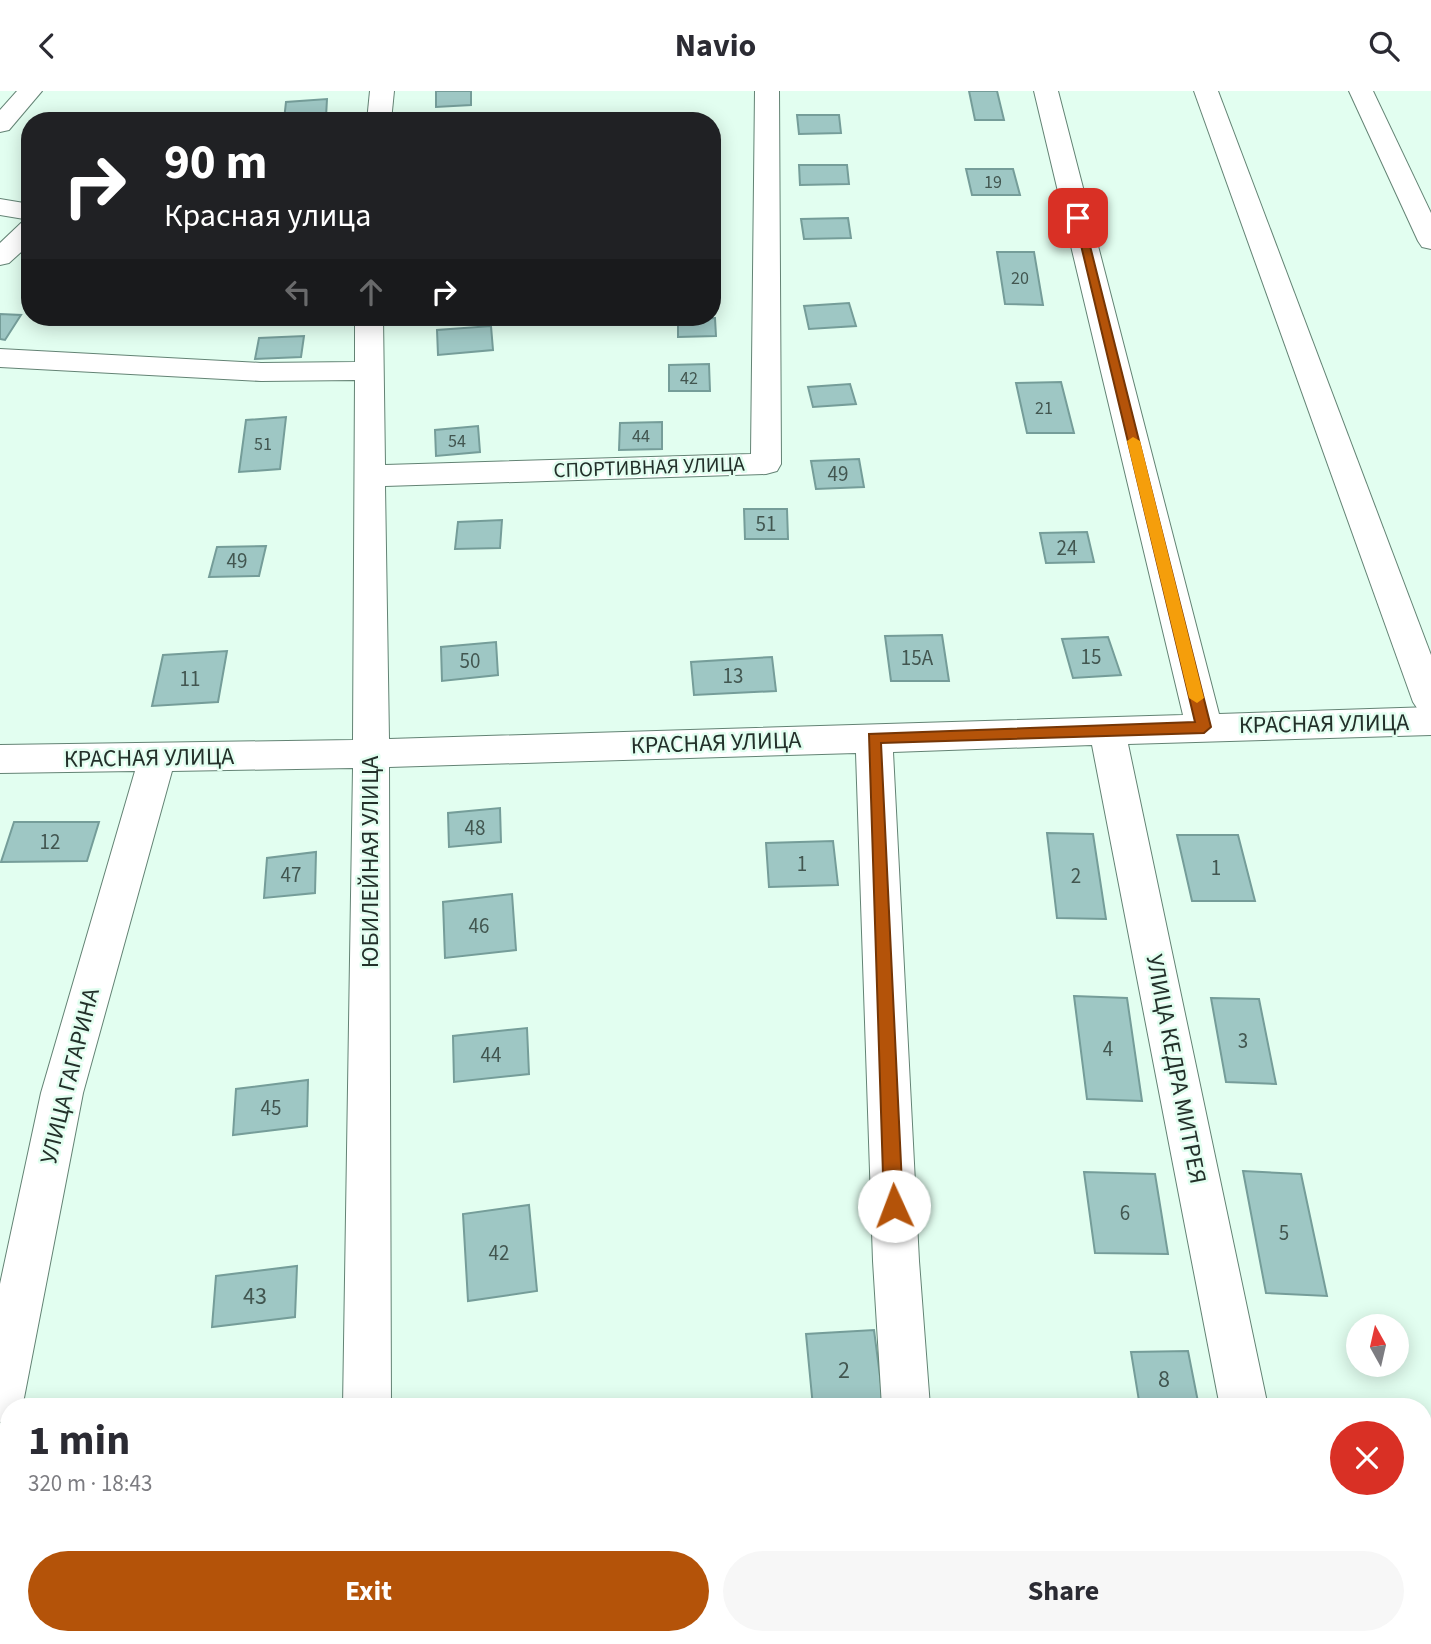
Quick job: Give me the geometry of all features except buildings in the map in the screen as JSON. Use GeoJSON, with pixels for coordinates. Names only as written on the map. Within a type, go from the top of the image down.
{"type":"FeatureCollection","features":[{"type":"Feature","properties":{"kind":"main road"},"geometry":{"type":"LineString","coordinates":[[0,125],[30,91]]}},
{"type":"Feature","properties":{"kind":"main road"},"geometry":{"type":"LineString","coordinates":[[380,112],[382,91]]}},
{"type":"Feature","properties":{"kind":"main road","name":"СПОРТИВНАЯ УЛИЦА"},"geometry":{"type":"LineString","coordinates":[[370,476],[766,464],[766,91]]}},
{"type":"Feature","properties":{"kind":"main road"},"geometry":{"type":"LineString","coordinates":[[1046,91],[1204,727]]}},
{"type":"Feature","properties":{"kind":"main road"},"geometry":{"type":"LineString","coordinates":[[1206,91],[1431,702]]}},
{"type":"Feature","properties":{"kind":"main road"},"geometry":{"type":"LineString","coordinates":[[1361,91],[1431,241]]}},
{"type":"Feature","properties":{"kind":"main road"},"geometry":{"type":"LineString","coordinates":[[0,207],[21,210]]}},
{"type":"Feature","properties":{"kind":"main road"},"geometry":{"type":"LineString","coordinates":[[0,257],[21,237]]}},
{"type":"Feature","properties":{"kind":"main road","name":"ЮБИЛЕЙНАЯ УЛИЦА"},"geometry":{"type":"LineString","coordinates":[[367,1398],[371,754],[369,326]]}},
{"type":"Feature","properties":{"kind":"main road"},"geometry":{"type":"LineString","coordinates":[[0,358],[261,372],[369,370]]}},
{"type":"Feature","properties":{"kind":"main road","name":"КРАСНАЯ УЛИЦА"},"geometry":{"type":"LineString","coordinates":[[0,759],[157,759],[371,754],[1431,721]]}},
{"type":"Feature","properties":{"kind":"main road","name":"УЛИЦА КЕДРА МИТРЕЯ"},"geometry":{"type":"LineString","coordinates":[[1107,730],[1242,1398]]}},
{"type":"Feature","properties":{"kind":"main road"},"geometry":{"type":"LineString","coordinates":[[874,738],[896,1261],[905,1398]]}},
{"type":"Feature","properties":{"kind":"main road","name":"УЛИЦА ГАГАРИНА"},"geometry":{"type":"LineString","coordinates":[[0,1398],[62,1093],[157,759]]}},
{"type":"Feature","properties":{"kind":"slow traffic"},"geometry":{"type":"LineString","coordinates":[[1133,441],[1197,698]]}},
{"type":"Feature","properties":{"kind":"route"},"geometry":{"type":"LineString","coordinates":[[894,1206],[874,738],[1204,727],[1078,218]]}}]}
